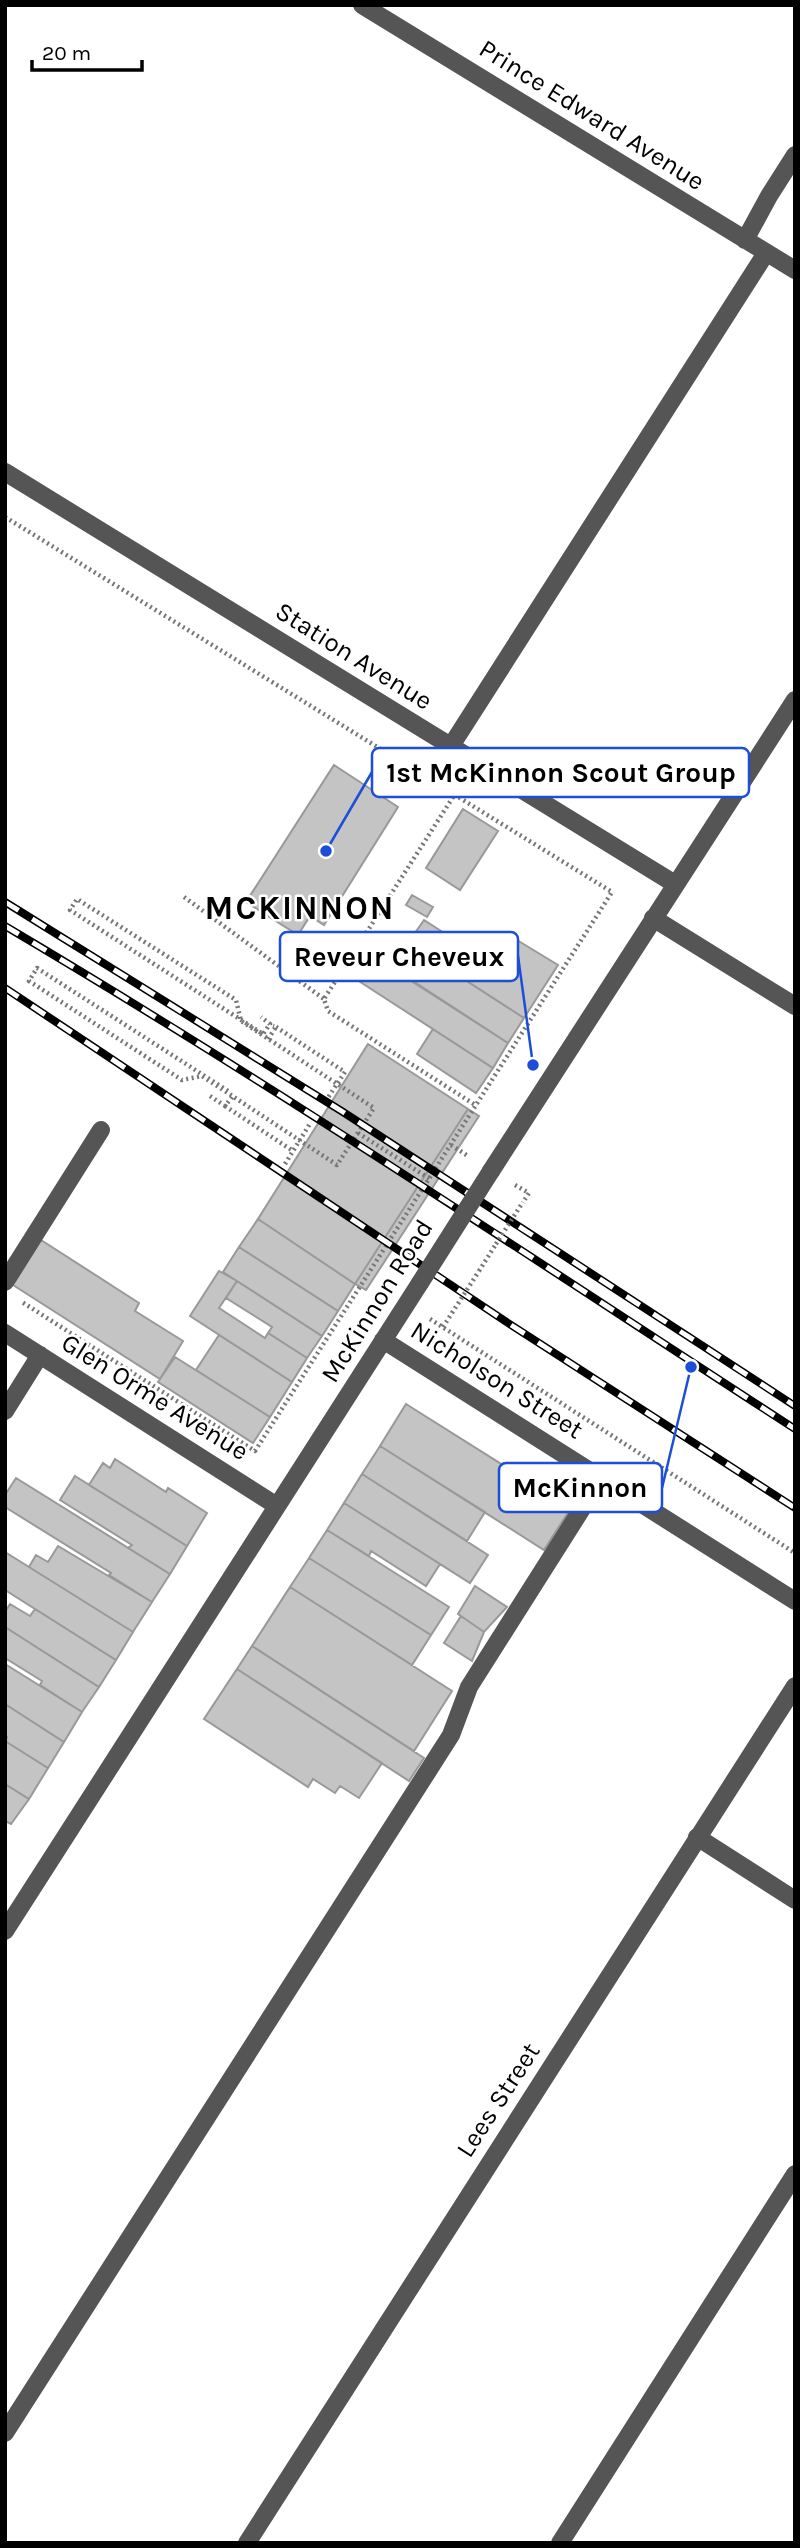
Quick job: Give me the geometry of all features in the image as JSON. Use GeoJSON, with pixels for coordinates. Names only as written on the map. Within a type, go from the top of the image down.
{"type":"FeatureCollection","features":[{"type":"Feature","properties":{"kind":"street","name":"Prince Edward Avenue"},"geometry":{"type":"LineString","coordinates":[[362,5],[795,270]]}},
{"type":"Feature","properties":{"kind":"street"},"geometry":{"type":"LineString","coordinates":[[745,240],[769,195],[795,155]]}},
{"type":"Feature","properties":{"kind":"street"},"geometry":{"type":"LineString","coordinates":[[451,746],[766,253]]}},
{"type":"Feature","properties":{"kind":"street","name":"Station Avenue"},"geometry":{"type":"LineString","coordinates":[[5,472],[675,884]]}},
{"type":"Feature","properties":{"kind":"street","name":"McKinnon Road"},"geometry":{"type":"LineString","coordinates":[[5,1931],[795,700]]}},
{"type":"Feature","properties":{"kind":"street"},"geometry":{"type":"LineString","coordinates":[[653,918],[795,1006]]}},
{"type":"Feature","properties":{"kind":"street"},"geometry":{"type":"LineString","coordinates":[[5,1282],[100,1130]]}},
{"type":"Feature","properties":{"kind":"street","name":"Glen Orme Avenue"},"geometry":{"type":"LineString","coordinates":[[5,1333],[277,1506]]}},
{"type":"Feature","properties":{"kind":"street","name":"Nicholson Street"},"geometry":{"type":"LineString","coordinates":[[383,1340],[795,1601]]}},
{"type":"Feature","properties":{"kind":"street"},"geometry":{"type":"LineString","coordinates":[[5,1411],[40,1355]]}},
{"type":"Feature","properties":{"kind":"street"},"geometry":{"type":"LineString","coordinates":[[5,2433],[451,1735],[469,1687],[601,1477]]}},
{"type":"Feature","properties":{"kind":"street","name":"Lees Street"},"geometry":{"type":"LineString","coordinates":[[247,2543],[795,1686]]}},
{"type":"Feature","properties":{"kind":"street"},"geometry":{"type":"LineString","coordinates":[[696,1837],[795,1900]]}},
{"type":"Feature","properties":{"kind":"street"},"geometry":{"type":"LineString","coordinates":[[560,2543],[795,2174]]}},
{"type":"Feature","properties":{"kind":"path"},"geometry":{"type":"LineString","coordinates":[[5,517],[612,891],[255,1451],[17,1299]]}},
{"type":"Feature","properties":{"kind":"path"},"geometry":{"type":"LineString","coordinates":[[324,999],[475,762]]}},
{"type":"Feature","properties":{"kind":"path"},"geometry":{"type":"LineString","coordinates":[[184,897],[324,999],[328,1011],[477,1106]]}},
{"type":"Feature","properties":{"kind":"path"},"geometry":{"type":"LineString","coordinates":[[230,1094],[202,1076],[182,1080],[29,981],[37,968],[230,1094],[337,1165],[374,1108],[268,1038],[241,1021],[238,1010],[236,1000],[77,899],[70,910],[234,1015],[244,1021],[263,1034],[270,1024],[261,1017],[345,1072],[327,1099]]}},
{"type":"Feature","properties":{"kind":"path"},"geometry":{"type":"LineString","coordinates":[[268,1038],[276,1027]]}},
{"type":"Feature","properties":{"kind":"path"},"geometry":{"type":"LineString","coordinates":[[230,1094],[223,1104],[293,1151]]}},
{"type":"Feature","properties":{"kind":"path"},"geometry":{"type":"LineString","coordinates":[[285,1164],[312,1122]]}},
{"type":"Feature","properties":{"kind":"path"},"geometry":{"type":"LineString","coordinates":[[358,1133],[430,1179]]}},
{"type":"Feature","properties":{"kind":"path"},"geometry":{"type":"LineString","coordinates":[[529,1193],[443,1327],[795,1553]]}},
{"type":"Feature","properties":{"kind":"building"},"geometry":{"type":"Polygon","coordinates":[[[334,765],[398,807],[324,925],[310,916],[298,935],[246,902],[334,765]]]}},
{"type":"Feature","properties":{"kind":"building"},"geometry":{"type":"Polygon","coordinates":[[[463,809],[498,831],[460,890],[426,868],[463,809]]]}},
{"type":"Feature","properties":{"kind":"building"},"geometry":{"type":"Polygon","coordinates":[[[412,895],[433,907],[427,917],[406,905],[412,895]]]}},
{"type":"Feature","properties":{"kind":"building"},"geometry":{"type":"Polygon","coordinates":[[[424,920],[494,965],[512,937],[558,965],[524,1018],[408,943],[424,920]]]}},
{"type":"Feature","properties":{"kind":"building"},"geometry":{"type":"Polygon","coordinates":[[[408,943],[524,1018],[508,1043],[393,968],[408,943]]]}},
{"type":"Feature","properties":{"kind":"building"},"geometry":{"type":"Polygon","coordinates":[[[366,952],[508,1043],[493,1068],[351,976],[366,952]]]}},
{"type":"Feature","properties":{"kind":"building"},"geometry":{"type":"Polygon","coordinates":[[[433,1029],[493,1068],[476,1093],[417,1054],[433,1029]]]}},
{"type":"Feature","properties":{"kind":"building"},"geometry":{"type":"Polygon","coordinates":[[[368,1044],[468,1109],[355,1284],[258,1219],[368,1044]]]}},
{"type":"Feature","properties":{"kind":"building"},"geometry":{"type":"Polygon","coordinates":[[[468,1109],[479,1116],[366,1290],[355,1284],[468,1109]]]}},
{"type":"Feature","properties":{"kind":"building"},"geometry":{"type":"Polygon","coordinates":[[[258,1219],[355,1284],[338,1311],[239,1247],[258,1219]]]}},
{"type":"Feature","properties":{"kind":"building"},"geometry":{"type":"Polygon","coordinates":[[[41,1240],[139,1303],[135,1311],[183,1341],[160,1379],[13,1285],[41,1240]]]}},
{"type":"Feature","properties":{"kind":"building"},"geometry":{"type":"Polygon","coordinates":[[[239,1247],[338,1311],[322,1336],[223,1272],[239,1247]]]}},
{"type":"Feature","properties":{"kind":"building"},"geometry":{"type":"Polygon","coordinates":[[[219,1271],[237,1281],[219,1308],[265,1338],[268,1333],[307,1358],[292,1382],[190,1316],[219,1271]]]}},
{"type":"Feature","properties":{"kind":"building"},"geometry":{"type":"Polygon","coordinates":[[[237,1281],[322,1336],[307,1358],[268,1333],[272,1327],[226,1298],[237,1281]]]}},
{"type":"Feature","properties":{"kind":"building"},"geometry":{"type":"Polygon","coordinates":[[[219,1335],[292,1382],[270,1417],[196,1370],[219,1335]]]}},
{"type":"Feature","properties":{"kind":"building"},"geometry":{"type":"Polygon","coordinates":[[[175,1357],[270,1417],[253,1443],[158,1382],[175,1357]]]}},
{"type":"Feature","properties":{"kind":"building"},"geometry":{"type":"Polygon","coordinates":[[[406,1404],[571,1508],[544,1550],[380,1446],[406,1404]]]}},
{"type":"Feature","properties":{"kind":"building"},"geometry":{"type":"Polygon","coordinates":[[[380,1446],[485,1512],[467,1541],[362,1474],[380,1446]]]}},
{"type":"Feature","properties":{"kind":"building"},"geometry":{"type":"Polygon","coordinates":[[[115,1459],[166,1492],[168,1488],[207,1513],[187,1546],[89,1485],[103,1463],[110,1468],[115,1459]]]}},
{"type":"Feature","properties":{"kind":"building"},"geometry":{"type":"Polygon","coordinates":[[[362,1474],[488,1555],[470,1583],[344,1503],[362,1474]]]}},
{"type":"Feature","properties":{"kind":"building"},"geometry":{"type":"Polygon","coordinates":[[[75,1476],[187,1546],[170,1574],[128,1548],[132,1545],[60,1500],[75,1476]]]}},
{"type":"Feature","properties":{"kind":"building"},"geometry":{"type":"Polygon","coordinates":[[[16,1478],[170,1574],[152,1602],[109,1575],[111,1573],[5,1507],[5,1495],[16,1478]]]}},
{"type":"Feature","properties":{"kind":"building"},"geometry":{"type":"Polygon","coordinates":[[[344,1503],[440,1564],[426,1586],[371,1551],[369,1556],[327,1530],[344,1503]]]}},
{"type":"Feature","properties":{"kind":"building"},"geometry":{"type":"Polygon","coordinates":[[[327,1530],[449,1607],[431,1635],[309,1558],[327,1530]]]}},
{"type":"Feature","properties":{"kind":"building"},"geometry":{"type":"Polygon","coordinates":[[[58,1546],[152,1602],[133,1632],[29,1567],[36,1555],[48,1562],[58,1546]]]}},
{"type":"Feature","properties":{"kind":"building"},"geometry":{"type":"Polygon","coordinates":[[[5,1552],[133,1632],[116,1660],[5,1590],[5,1552]]]}},
{"type":"Feature","properties":{"kind":"building"},"geometry":{"type":"Polygon","coordinates":[[[309,1558],[431,1635],[412,1665],[290,1587],[309,1558]]]}},
{"type":"Feature","properties":{"kind":"building"},"geometry":{"type":"Polygon","coordinates":[[[475,1586],[507,1607],[484,1632],[458,1614],[475,1586]]]}},
{"type":"Feature","properties":{"kind":"building"},"geometry":{"type":"Polygon","coordinates":[[[290,1587],[452,1691],[414,1751],[252,1646],[290,1587]]]}},
{"type":"Feature","properties":{"kind":"building"},"geometry":{"type":"Polygon","coordinates":[[[10,1604],[30,1616],[35,1609],[116,1660],[99,1687],[5,1627],[5,1612],[10,1604]]]}},
{"type":"Feature","properties":{"kind":"building"},"geometry":{"type":"Polygon","coordinates":[[[461,1616],[484,1632],[472,1661],[444,1643],[461,1616]]]}},
{"type":"Feature","properties":{"kind":"building"},"geometry":{"type":"Polygon","coordinates":[[[5,1627],[99,1687],[82,1712],[40,1685],[42,1681],[5,1658],[5,1627]]]}},
{"type":"Feature","properties":{"kind":"building"},"geometry":{"type":"Polygon","coordinates":[[[252,1646],[424,1758],[409,1781],[237,1669],[252,1646]]]}},
{"type":"Feature","properties":{"kind":"building"},"geometry":{"type":"Polygon","coordinates":[[[5,1664],[82,1712],[64,1742],[5,1704],[5,1664]]]}},
{"type":"Feature","properties":{"kind":"building"},"geometry":{"type":"Polygon","coordinates":[[[237,1669],[382,1763],[359,1798],[340,1786],[335,1793],[313,1779],[308,1787],[204,1719],[237,1669]]]}},
{"type":"Feature","properties":{"kind":"building"},"geometry":{"type":"Polygon","coordinates":[[[5,1704],[64,1742],[48,1768],[5,1741],[5,1704]]]}},
{"type":"Feature","properties":{"kind":"building"},"geometry":{"type":"Polygon","coordinates":[[[5,1741],[48,1768],[29,1799],[5,1784],[5,1741]]]}},
{"type":"Feature","properties":{"kind":"building"},"geometry":{"type":"Polygon","coordinates":[[[5,1784],[29,1799],[11,1824],[5,1821],[5,1784]]]}},
{"type":"Feature","properties":{"kind":"railway"},"geometry":{"type":"LineString","coordinates":[[5,902],[343,1112],[795,1406]]}},
{"type":"Feature","properties":{"kind":"railway"},"geometry":{"type":"LineString","coordinates":[[5,926],[304,1110],[795,1429]]}},
{"type":"Feature","properties":{"kind":"railway"},"geometry":{"type":"LineString","coordinates":[[5,988],[508,1323],[795,1508]]}},
{"type":"Feature","properties":{"kind":"place","name":"1st McKinnon Scout Group"},"geometry":{"type":"Point","coordinates":[326,851]}},
{"type":"Feature","properties":{"kind":"place","name":"Reveur Cheveux"},"geometry":{"type":"Point","coordinates":[533,1065]}},
{"type":"Feature","properties":{"kind":"place","name":"McKinnon"},"geometry":{"type":"Point","coordinates":[691,1367]}},
{"type":"Feature","properties":{"kind":"district","name":"MCKINNON"},"geometry":{"type":"Point","coordinates":[300,908]}}]}
